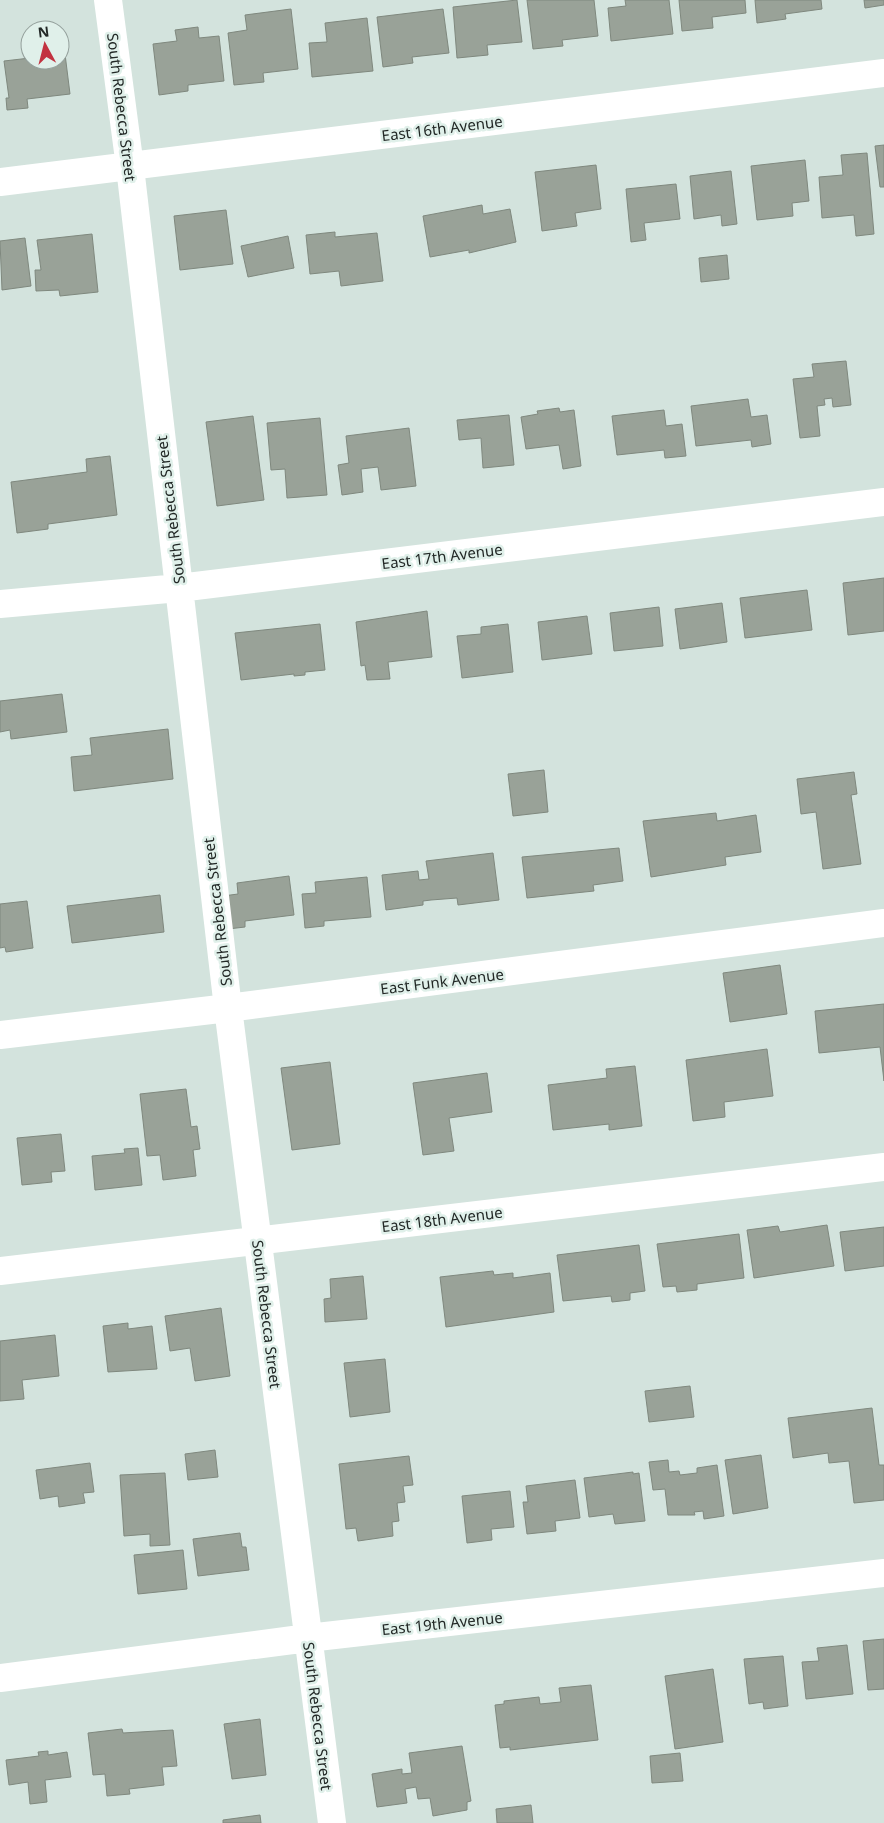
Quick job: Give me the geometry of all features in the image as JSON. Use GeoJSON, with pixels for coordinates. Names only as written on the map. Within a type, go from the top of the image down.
{"type":"FeatureCollection","features":[{"type":"Feature","properties":{"kind":"street","name":"South Rebecca Street"},"geometry":{"type":"LineString","coordinates":[[108,0],[130,167],[228,1008],[332,1823]]}},
{"type":"Feature","properties":{"kind":"street","name":"East 16th Avenue"},"geometry":{"type":"LineString","coordinates":[[0,182],[884,73]]}},
{"type":"Feature","properties":{"kind":"street","name":"East 17th Avenue"},"geometry":{"type":"LineString","coordinates":[[0,604],[179,588],[884,502]]}},
{"type":"Feature","properties":{"kind":"street","name":"East Funk Avenue"},"geometry":{"type":"LineString","coordinates":[[0,1035],[228,1008],[884,923]]}},
{"type":"Feature","properties":{"kind":"street","name":"East 18th Avenue"},"geometry":{"type":"LineString","coordinates":[[0,1271],[884,1167]]}},
{"type":"Feature","properties":{"kind":"street","name":"East 19th Avenue"},"geometry":{"type":"LineString","coordinates":[[0,1678],[308,1638],[884,1573]]}},
{"type":"Feature","properties":{"kind":"building"},"geometry":{"type":"Polygon","coordinates":[[[517,0],[522,42],[487,45],[488,55],[457,58],[453,7],[517,0]]]}},
{"type":"Feature","properties":{"kind":"building"},"geometry":{"type":"Polygon","coordinates":[[[527,0],[594,0],[598,36],[562,40],[563,46],[533,49],[527,0]]]}},
{"type":"Feature","properties":{"kind":"building"},"geometry":{"type":"Polygon","coordinates":[[[625,0],[669,0],[673,34],[611,41],[608,8],[626,6],[625,0]]]}},
{"type":"Feature","properties":{"kind":"building"},"geometry":{"type":"Polygon","coordinates":[[[679,0],[745,0],[746,13],[712,17],[713,28],[682,31],[679,0]]]}},
{"type":"Feature","properties":{"kind":"building"},"geometry":{"type":"Polygon","coordinates":[[[755,0],[821,0],[822,9],[785,14],[786,19],[757,23],[755,0]]]}},
{"type":"Feature","properties":{"kind":"building"},"geometry":{"type":"Polygon","coordinates":[[[864,0],[884,0],[884,5],[865,8],[864,0]]]}},
{"type":"Feature","properties":{"kind":"building"},"geometry":{"type":"Polygon","coordinates":[[[291,9],[298,69],[263,73],[264,82],[234,85],[228,33],[247,30],[245,15],[291,9]]]}},
{"type":"Feature","properties":{"kind":"building"},"geometry":{"type":"Polygon","coordinates":[[[443,9],[449,53],[412,57],[413,63],[383,67],[377,17],[443,9]]]}},
{"type":"Feature","properties":{"kind":"building"},"geometry":{"type":"Polygon","coordinates":[[[367,18],[373,71],[312,77],[309,43],[327,42],[325,23],[367,18]]]}},
{"type":"Feature","properties":{"kind":"building"},"geometry":{"type":"Polygon","coordinates":[[[198,27],[199,38],[219,36],[224,81],[188,85],[188,91],[159,95],[153,44],[177,41],[175,30],[198,27]]]}},
{"type":"Feature","properties":{"kind":"building"},"geometry":{"type":"Polygon","coordinates":[[[20,59],[20,70],[67,70],[70,94],[27,99],[28,108],[7,110],[6,98],[9,98],[4,61],[20,59]]]}},
{"type":"Feature","properties":{"kind":"building"},"geometry":{"type":"Polygon","coordinates":[[[884,145],[884,187],[880,187],[875,146],[884,145]]]}},
{"type":"Feature","properties":{"kind":"building"},"geometry":{"type":"Polygon","coordinates":[[[867,153],[874,234],[856,236],[854,215],[822,218],[819,177],[843,175],[841,155],[867,153]]]}},
{"type":"Feature","properties":{"kind":"building"},"geometry":{"type":"Polygon","coordinates":[[[805,160],[809,201],[792,203],[793,216],[757,220],[751,166],[805,160]]]}},
{"type":"Feature","properties":{"kind":"building"},"geometry":{"type":"Polygon","coordinates":[[[596,165],[601,209],[575,213],[577,226],[542,231],[535,172],[596,165]]]}},
{"type":"Feature","properties":{"kind":"building"},"geometry":{"type":"Polygon","coordinates":[[[731,171],[737,224],[722,226],[721,215],[694,219],[690,176],[731,171]]]}},
{"type":"Feature","properties":{"kind":"building"},"geometry":{"type":"Polygon","coordinates":[[[676,184],[680,219],[644,223],[646,240],[631,242],[626,189],[676,184]]]}},
{"type":"Feature","properties":{"kind":"building"},"geometry":{"type":"Polygon","coordinates":[[[482,205],[483,214],[510,209],[516,242],[469,253],[469,250],[430,257],[423,216],[482,205]]]}},
{"type":"Feature","properties":{"kind":"building"},"geometry":{"type":"Polygon","coordinates":[[[226,210],[233,264],[180,270],[174,216],[226,210]]]}},
{"type":"Feature","properties":{"kind":"building"},"geometry":{"type":"Polygon","coordinates":[[[335,232],[335,237],[377,233],[383,281],[341,286],[339,271],[310,274],[306,235],[335,232]]]}},
{"type":"Feature","properties":{"kind":"building"},"geometry":{"type":"Polygon","coordinates":[[[92,234],[98,292],[60,296],[59,290],[36,291],[35,270],[41,270],[37,240],[92,234]]]}},
{"type":"Feature","properties":{"kind":"building"},"geometry":{"type":"Polygon","coordinates":[[[288,236],[294,268],[248,277],[241,246],[288,236]]]}},
{"type":"Feature","properties":{"kind":"building"},"geometry":{"type":"Polygon","coordinates":[[[25,238],[31,286],[2,290],[0,241],[25,238]]]}},
{"type":"Feature","properties":{"kind":"building"},"geometry":{"type":"Polygon","coordinates":[[[727,255],[729,279],[701,282],[699,258],[727,255]]]}},
{"type":"Feature","properties":{"kind":"building"},"geometry":{"type":"Polygon","coordinates":[[[846,361],[851,405],[833,407],[832,398],[824,399],[825,405],[817,406],[820,436],[800,438],[793,379],[814,377],[812,364],[846,361]]]}},
{"type":"Feature","properties":{"kind":"building"},"geometry":{"type":"Polygon","coordinates":[[[748,399],[751,417],[767,415],[771,444],[752,447],[751,440],[696,446],[691,406],[748,399]]]}},
{"type":"Feature","properties":{"kind":"building"},"geometry":{"type":"Polygon","coordinates":[[[559,408],[560,412],[574,410],[581,466],[563,469],[559,445],[526,449],[521,417],[538,414],[537,411],[559,408]]]}},
{"type":"Feature","properties":{"kind":"building"},"geometry":{"type":"Polygon","coordinates":[[[664,410],[666,426],[682,424],[686,456],[665,458],[664,450],[617,455],[612,416],[664,410]]]}},
{"type":"Feature","properties":{"kind":"building"},"geometry":{"type":"Polygon","coordinates":[[[509,415],[514,465],[483,468],[481,438],[459,440],[457,420],[509,415]]]}},
{"type":"Feature","properties":{"kind":"building"},"geometry":{"type":"Polygon","coordinates":[[[253,416],[264,500],[217,506],[206,422],[253,416]]]}},
{"type":"Feature","properties":{"kind":"building"},"geometry":{"type":"Polygon","coordinates":[[[320,418],[327,495],[287,498],[285,469],[271,470],[267,423],[320,418]]]}},
{"type":"Feature","properties":{"kind":"building"},"geometry":{"type":"Polygon","coordinates":[[[409,428],[416,486],[381,490],[378,467],[361,469],[363,492],[342,495],[338,465],[349,463],[346,436],[409,428]]]}},
{"type":"Feature","properties":{"kind":"building"},"geometry":{"type":"Polygon","coordinates":[[[110,456],[117,515],[48,524],[48,529],[17,533],[11,482],[87,472],[86,459],[110,456]]]}},
{"type":"Feature","properties":{"kind":"building"},"geometry":{"type":"Polygon","coordinates":[[[884,578],[884,631],[848,635],[843,583],[884,578]]]}},
{"type":"Feature","properties":{"kind":"building"},"geometry":{"type":"Polygon","coordinates":[[[807,590],[812,630],[745,638],[740,598],[807,590]]]}},
{"type":"Feature","properties":{"kind":"building"},"geometry":{"type":"Polygon","coordinates":[[[722,603],[727,642],[680,649],[675,609],[722,603]]]}},
{"type":"Feature","properties":{"kind":"building"},"geometry":{"type":"Polygon","coordinates":[[[659,607],[663,646],[614,651],[610,613],[659,607]]]}},
{"type":"Feature","properties":{"kind":"building"},"geometry":{"type":"Polygon","coordinates":[[[427,611],[432,657],[388,662],[390,679],[367,680],[365,665],[361,666],[356,622],[427,611]]]}},
{"type":"Feature","properties":{"kind":"building"},"geometry":{"type":"Polygon","coordinates":[[[587,616],[592,654],[542,660],[538,622],[587,616]]]}},
{"type":"Feature","properties":{"kind":"building"},"geometry":{"type":"Polygon","coordinates":[[[320,624],[325,670],[305,672],[305,675],[294,676],[294,674],[241,680],[235,633],[320,624]]]}},
{"type":"Feature","properties":{"kind":"building"},"geometry":{"type":"Polygon","coordinates":[[[508,624],[513,672],[462,678],[457,636],[481,634],[481,627],[508,624]]]}},
{"type":"Feature","properties":{"kind":"building"},"geometry":{"type":"Polygon","coordinates":[[[62,694],[67,732],[11,739],[10,730],[0,732],[0,701],[62,694]]]}},
{"type":"Feature","properties":{"kind":"building"},"geometry":{"type":"Polygon","coordinates":[[[168,729],[173,779],[74,791],[71,757],[92,755],[90,738],[168,729]]]}},
{"type":"Feature","properties":{"kind":"building"},"geometry":{"type":"Polygon","coordinates":[[[544,770],[548,812],[513,816],[508,774],[544,770]]]}},
{"type":"Feature","properties":{"kind":"building"},"geometry":{"type":"Polygon","coordinates":[[[854,772],[857,794],[851,795],[861,864],[823,869],[816,812],[801,814],[797,779],[854,772]]]}},
{"type":"Feature","properties":{"kind":"building"},"geometry":{"type":"Polygon","coordinates":[[[716,813],[717,821],[756,815],[761,852],[725,857],[726,865],[651,877],[643,821],[716,813]]]}},
{"type":"Feature","properties":{"kind":"building"},"geometry":{"type":"Polygon","coordinates":[[[619,848],[623,881],[593,885],[594,891],[527,898],[522,857],[619,848]]]}},
{"type":"Feature","properties":{"kind":"building"},"geometry":{"type":"Polygon","coordinates":[[[493,853],[499,900],[458,905],[457,898],[431,900],[423,901],[423,905],[386,910],[382,875],[418,871],[419,880],[429,879],[426,861],[493,853]]]}},
{"type":"Feature","properties":{"kind":"building"},"geometry":{"type":"Polygon","coordinates":[[[289,876],[294,915],[245,921],[245,927],[228,929],[223,896],[238,894],[237,883],[289,876]]]}},
{"type":"Feature","properties":{"kind":"building"},"geometry":{"type":"Polygon","coordinates":[[[367,877],[371,917],[324,921],[324,926],[305,928],[302,894],[316,893],[315,882],[367,877]]]}},
{"type":"Feature","properties":{"kind":"building"},"geometry":{"type":"Polygon","coordinates":[[[160,895],[164,932],[72,943],[67,906],[160,895]]]}},
{"type":"Feature","properties":{"kind":"building"},"geometry":{"type":"Polygon","coordinates":[[[27,901],[33,948],[6,952],[5,947],[0,948],[0,904],[27,901]]]}},
{"type":"Feature","properties":{"kind":"building"},"geometry":{"type":"Polygon","coordinates":[[[780,965],[787,1014],[730,1022],[723,973],[780,965]]]}},
{"type":"Feature","properties":{"kind":"building"},"geometry":{"type":"Polygon","coordinates":[[[884,1004],[884,1081],[880,1047],[819,1053],[815,1011],[884,1004]]]}},
{"type":"Feature","properties":{"kind":"building"},"geometry":{"type":"Polygon","coordinates":[[[767,1049],[773,1096],[724,1102],[725,1117],[693,1121],[686,1060],[767,1049]]]}},
{"type":"Feature","properties":{"kind":"building"},"geometry":{"type":"Polygon","coordinates":[[[330,1062],[340,1144],[292,1150],[281,1068],[330,1062]]]}},
{"type":"Feature","properties":{"kind":"building"},"geometry":{"type":"Polygon","coordinates":[[[635,1066],[642,1126],[609,1130],[609,1124],[553,1130],[548,1085],[607,1078],[606,1069],[635,1066]]]}},
{"type":"Feature","properties":{"kind":"building"},"geometry":{"type":"Polygon","coordinates":[[[487,1073],[492,1112],[449,1118],[454,1151],[423,1155],[413,1083],[487,1073]]]}},
{"type":"Feature","properties":{"kind":"building"},"geometry":{"type":"Polygon","coordinates":[[[186,1089],[191,1127],[197,1126],[200,1149],[193,1150],[196,1176],[163,1180],[160,1155],[147,1156],[140,1094],[186,1089]]]}},
{"type":"Feature","properties":{"kind":"building"},"geometry":{"type":"Polygon","coordinates":[[[61,1134],[65,1171],[51,1172],[52,1182],[22,1185],[17,1138],[61,1134]]]}},
{"type":"Feature","properties":{"kind":"building"},"geometry":{"type":"Polygon","coordinates":[[[138,1148],[142,1185],[95,1190],[92,1156],[125,1153],[124,1149],[138,1148]]]}},
{"type":"Feature","properties":{"kind":"building"},"geometry":{"type":"Polygon","coordinates":[[[827,1225],[834,1266],[754,1278],[747,1230],[778,1226],[780,1232],[827,1225]]]}},
{"type":"Feature","properties":{"kind":"building"},"geometry":{"type":"Polygon","coordinates":[[[884,1227],[884,1266],[845,1271],[840,1232],[884,1227]]]}},
{"type":"Feature","properties":{"kind":"building"},"geometry":{"type":"Polygon","coordinates":[[[739,1234],[744,1278],[697,1284],[697,1290],[677,1292],[676,1286],[663,1287],[657,1244],[739,1234]]]}},
{"type":"Feature","properties":{"kind":"building"},"geometry":{"type":"Polygon","coordinates":[[[639,1245],[645,1291],[630,1293],[630,1300],[612,1302],[611,1296],[563,1301],[557,1255],[639,1245]]]}},
{"type":"Feature","properties":{"kind":"building"},"geometry":{"type":"Polygon","coordinates":[[[493,1271],[494,1275],[513,1273],[513,1278],[550,1273],[554,1312],[446,1327],[440,1277],[493,1271]]]}},
{"type":"Feature","properties":{"kind":"building"},"geometry":{"type":"Polygon","coordinates":[[[363,1276],[367,1319],[325,1322],[324,1299],[331,1298],[330,1279],[363,1276]]]}},
{"type":"Feature","properties":{"kind":"building"},"geometry":{"type":"Polygon","coordinates":[[[221,1308],[230,1376],[195,1381],[190,1348],[170,1351],[165,1316],[221,1308]]]}},
{"type":"Feature","properties":{"kind":"building"},"geometry":{"type":"Polygon","coordinates":[[[128,1323],[128,1329],[152,1326],[157,1369],[108,1372],[103,1326],[128,1323]]]}},
{"type":"Feature","properties":{"kind":"building"},"geometry":{"type":"Polygon","coordinates":[[[55,1335],[59,1376],[22,1380],[24,1399],[0,1401],[0,1341],[55,1335]]]}},
{"type":"Feature","properties":{"kind":"building"},"geometry":{"type":"Polygon","coordinates":[[[385,1359],[390,1412],[350,1417],[344,1363],[385,1359]]]}},
{"type":"Feature","properties":{"kind":"building"},"geometry":{"type":"Polygon","coordinates":[[[690,1386],[694,1417],[649,1422],[645,1391],[690,1386]]]}},
{"type":"Feature","properties":{"kind":"building"},"geometry":{"type":"Polygon","coordinates":[[[872,1408],[879,1465],[884,1465],[884,1500],[854,1503],[849,1461],[829,1463],[828,1453],[793,1458],[788,1418],[872,1408]]]}},
{"type":"Feature","properties":{"kind":"building"},"geometry":{"type":"Polygon","coordinates":[[[215,1450],[218,1477],[188,1480],[185,1454],[215,1450]]]}},
{"type":"Feature","properties":{"kind":"building"},"geometry":{"type":"Polygon","coordinates":[[[761,1455],[768,1508],[733,1514],[725,1460],[761,1455]]]}},
{"type":"Feature","properties":{"kind":"building"},"geometry":{"type":"Polygon","coordinates":[[[409,1456],[413,1485],[403,1486],[405,1502],[397,1503],[399,1521],[392,1522],[393,1536],[358,1541],[356,1528],[346,1529],[339,1464],[409,1456]]]}},
{"type":"Feature","properties":{"kind":"building"},"geometry":{"type":"Polygon","coordinates":[[[668,1460],[669,1472],[679,1471],[680,1475],[697,1473],[697,1468],[717,1465],[724,1516],[704,1519],[703,1511],[694,1512],[695,1515],[668,1515],[665,1489],[653,1490],[649,1462],[668,1460]]]}},
{"type":"Feature","properties":{"kind":"building"},"geometry":{"type":"Polygon","coordinates":[[[90,1463],[94,1492],[83,1493],[85,1503],[59,1507],[58,1496],[40,1499],[36,1470],[90,1463]]]}},
{"type":"Feature","properties":{"kind":"building"},"geometry":{"type":"Polygon","coordinates":[[[633,1472],[633,1474],[639,1473],[645,1521],[615,1524],[613,1514],[589,1517],[584,1478],[633,1472]]]}},
{"type":"Feature","properties":{"kind":"building"},"geometry":{"type":"Polygon","coordinates":[[[165,1473],[170,1545],[150,1546],[150,1534],[124,1536],[120,1475],[165,1473]]]}},
{"type":"Feature","properties":{"kind":"building"},"geometry":{"type":"Polygon","coordinates":[[[575,1480],[580,1518],[555,1521],[556,1531],[527,1534],[523,1502],[528,1502],[526,1486],[575,1480]]]}},
{"type":"Feature","properties":{"kind":"building"},"geometry":{"type":"Polygon","coordinates":[[[510,1491],[514,1527],[491,1529],[492,1540],[467,1543],[462,1496],[510,1491]]]}},
{"type":"Feature","properties":{"kind":"building"},"geometry":{"type":"Polygon","coordinates":[[[240,1533],[242,1547],[246,1547],[249,1570],[198,1576],[193,1539],[240,1533]]]}},
{"type":"Feature","properties":{"kind":"building"},"geometry":{"type":"Polygon","coordinates":[[[183,1550],[187,1589],[138,1594],[134,1555],[183,1550]]]}},
{"type":"Feature","properties":{"kind":"building"},"geometry":{"type":"Polygon","coordinates":[[[884,1639],[884,1689],[868,1690],[863,1641],[884,1639]]]}},
{"type":"Feature","properties":{"kind":"building"},"geometry":{"type":"Polygon","coordinates":[[[847,1645],[853,1694],[806,1699],[802,1662],[819,1661],[817,1648],[847,1645]]]}},
{"type":"Feature","properties":{"kind":"building"},"geometry":{"type":"Polygon","coordinates":[[[783,1656],[788,1706],[764,1709],[763,1702],[749,1704],[744,1659],[783,1656]]]}},
{"type":"Feature","properties":{"kind":"building"},"geometry":{"type":"Polygon","coordinates":[[[713,1669],[723,1742],[675,1749],[665,1676],[713,1669]]]}},
{"type":"Feature","properties":{"kind":"building"},"geometry":{"type":"Polygon","coordinates":[[[591,1685],[598,1740],[510,1750],[510,1747],[500,1748],[495,1705],[504,1704],[504,1701],[539,1697],[540,1704],[561,1702],[559,1688],[591,1685]]]}},
{"type":"Feature","properties":{"kind":"building"},"geometry":{"type":"Polygon","coordinates":[[[260,1719],[266,1775],[232,1779],[224,1724],[260,1719]]]}},
{"type":"Feature","properties":{"kind":"building"},"geometry":{"type":"Polygon","coordinates":[[[122,1729],[123,1733],[173,1730],[177,1766],[162,1767],[164,1785],[129,1789],[130,1794],[107,1796],[105,1774],[93,1775],[88,1733],[122,1729]]]}},
{"type":"Feature","properties":{"kind":"building"},"geometry":{"type":"Polygon","coordinates":[[[462,1746],[471,1801],[467,1802],[467,1810],[433,1816],[430,1798],[418,1799],[416,1787],[405,1789],[407,1803],[377,1807],[372,1774],[402,1769],[402,1774],[412,1773],[409,1753],[462,1746]]]}},
{"type":"Feature","properties":{"kind":"building"},"geometry":{"type":"Polygon","coordinates":[[[48,1751],[48,1755],[67,1752],[71,1777],[45,1780],[47,1802],[30,1804],[28,1782],[9,1785],[6,1760],[39,1756],[38,1752],[48,1751]]]}},
{"type":"Feature","properties":{"kind":"building"},"geometry":{"type":"Polygon","coordinates":[[[680,1753],[683,1781],[652,1783],[650,1756],[680,1753]]]}},
{"type":"Feature","properties":{"kind":"building"},"geometry":{"type":"Polygon","coordinates":[[[531,1805],[533,1823],[497,1823],[496,1809],[531,1805]]]}},
{"type":"Feature","properties":{"kind":"building"},"geometry":{"type":"Polygon","coordinates":[[[260,1815],[261,1823],[223,1823],[223,1820],[260,1815]]]}}]}
